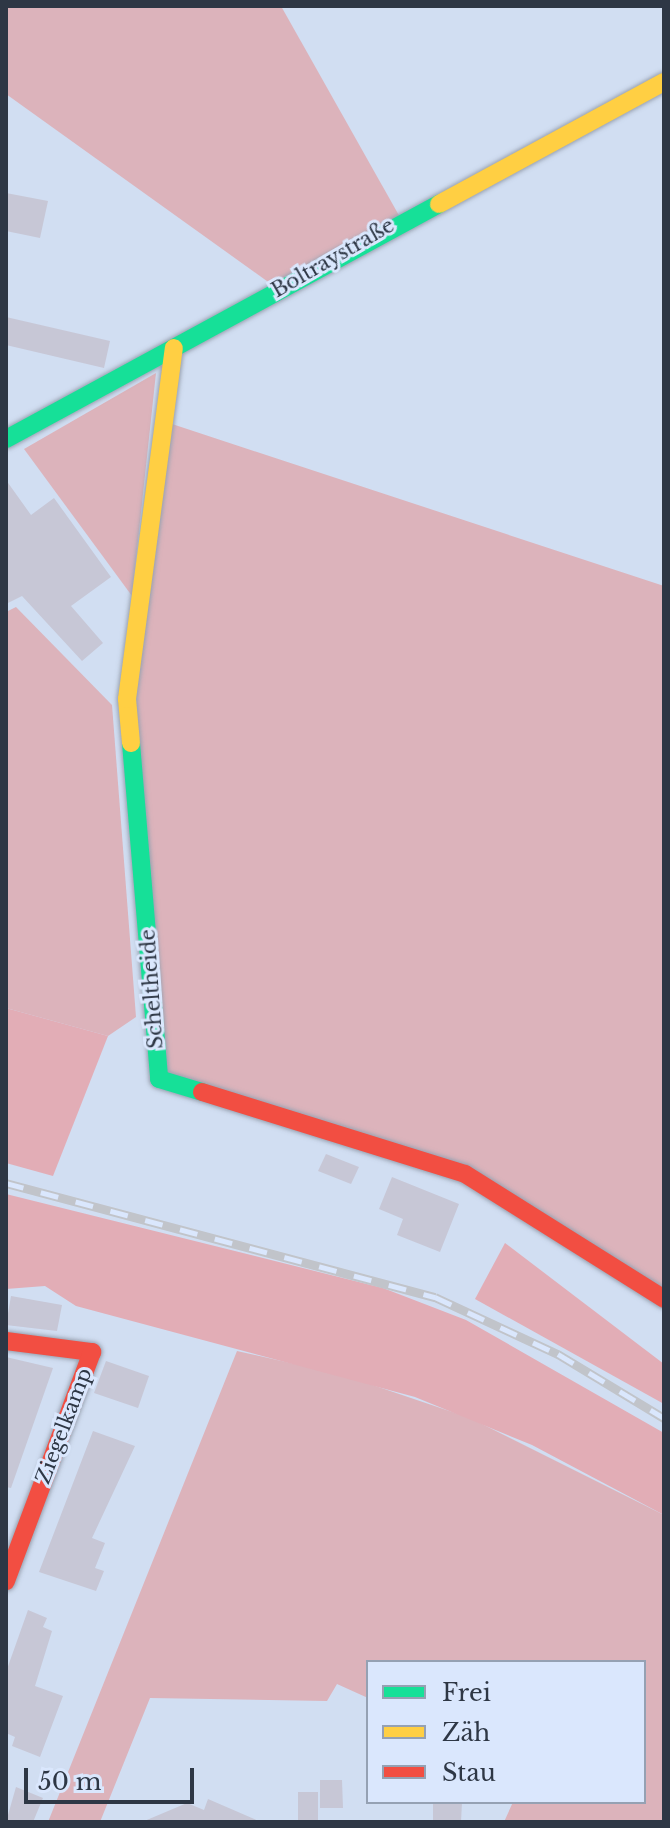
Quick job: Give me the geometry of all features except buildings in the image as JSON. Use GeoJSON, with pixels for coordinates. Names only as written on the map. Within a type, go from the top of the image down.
{"type":"FeatureCollection","features":[{"type":"Feature","properties":{"kind":"street","name":"Boltraystraße"},"geometry":{"type":"LineString","coordinates":[[6,439],[664,82]]}},
{"type":"Feature","properties":{"kind":"street","name":"Scheltheide"},"geometry":{"type":"LineString","coordinates":[[174,348],[127,699],[159,1079],[465,1174],[664,1299]]}},
{"type":"Feature","properties":{"kind":"street","name":"Ziegelkamp"},"geometry":{"type":"LineString","coordinates":[[6,1341],[92,1352],[6,1581]]}},
{"type":"Feature","properties":{"kind":"shaded area"},"geometry":{"type":"Polygon","coordinates":[[[6,6],[281,6],[401,219],[278,289],[6,94],[6,6]]]}},
{"type":"Feature","properties":{"kind":"shaded area"},"geometry":{"type":"Polygon","coordinates":[[[156,373],[132,596],[24,449],[156,373]]]}},
{"type":"Feature","properties":{"kind":"shaded area"},"geometry":{"type":"Polygon","coordinates":[[[166,422],[664,586],[664,1297],[465,1174],[159,1079],[127,699],[166,422]]]}},
{"type":"Feature","properties":{"kind":"shaded area"},"geometry":{"type":"Polygon","coordinates":[[[16,607],[112,705],[136,1017],[108,1036],[6,1008],[6,612],[16,607]]]}},
{"type":"Feature","properties":{"kind":"shaded area"},"geometry":{"type":"Polygon","coordinates":[[[6,1008],[108,1036],[53,1176],[6,1163],[6,1008]]]}},
{"type":"Feature","properties":{"kind":"shaded area"},"geometry":{"type":"Polygon","coordinates":[[[6,1194],[383,1288],[466,1320],[664,1433],[664,1515],[532,1445],[415,1397],[76,1306],[45,1286],[6,1289],[6,1194]]]}},
{"type":"Feature","properties":{"kind":"shaded area"},"geometry":{"type":"Polygon","coordinates":[[[505,1243],[664,1364],[664,1404],[475,1299],[505,1243]]]}},
{"type":"Feature","properties":{"kind":"shaded area"},"geometry":{"type":"Polygon","coordinates":[[[237,1351],[343,1375],[470,1418],[664,1515],[664,1822],[504,1822],[512,1804],[646,1804],[646,1660],[366,1660],[366,1697],[337,1684],[327,1701],[150,1698],[100,1822],[48,1822],[237,1351]]]}},
{"type":"Feature","properties":{"kind":"railway"},"geometry":{"type":"LineString","coordinates":[[6,1183],[435,1297],[558,1354],[664,1418]]}},
{"type":"Feature","properties":{"kind":"traffic: fast"},"geometry":{"type":"LineString","coordinates":[[6,439],[439,204]]}},
{"type":"Feature","properties":{"kind":"traffic: fast"},"geometry":{"type":"LineString","coordinates":[[131,743],[159,1079],[202,1092]]}},
{"type":"Feature","properties":{"kind":"traffic: slow"},"geometry":{"type":"LineString","coordinates":[[439,204],[664,82]]}},
{"type":"Feature","properties":{"kind":"traffic: slow"},"geometry":{"type":"LineString","coordinates":[[131,743],[127,699],[174,348]]}},
{"type":"Feature","properties":{"kind":"traffic: jam"},"geometry":{"type":"LineString","coordinates":[[202,1092],[465,1174],[664,1299]]}},
{"type":"Feature","properties":{"kind":"traffic: jam"},"geometry":{"type":"LineString","coordinates":[[6,1341],[92,1352],[6,1581]]}}]}
